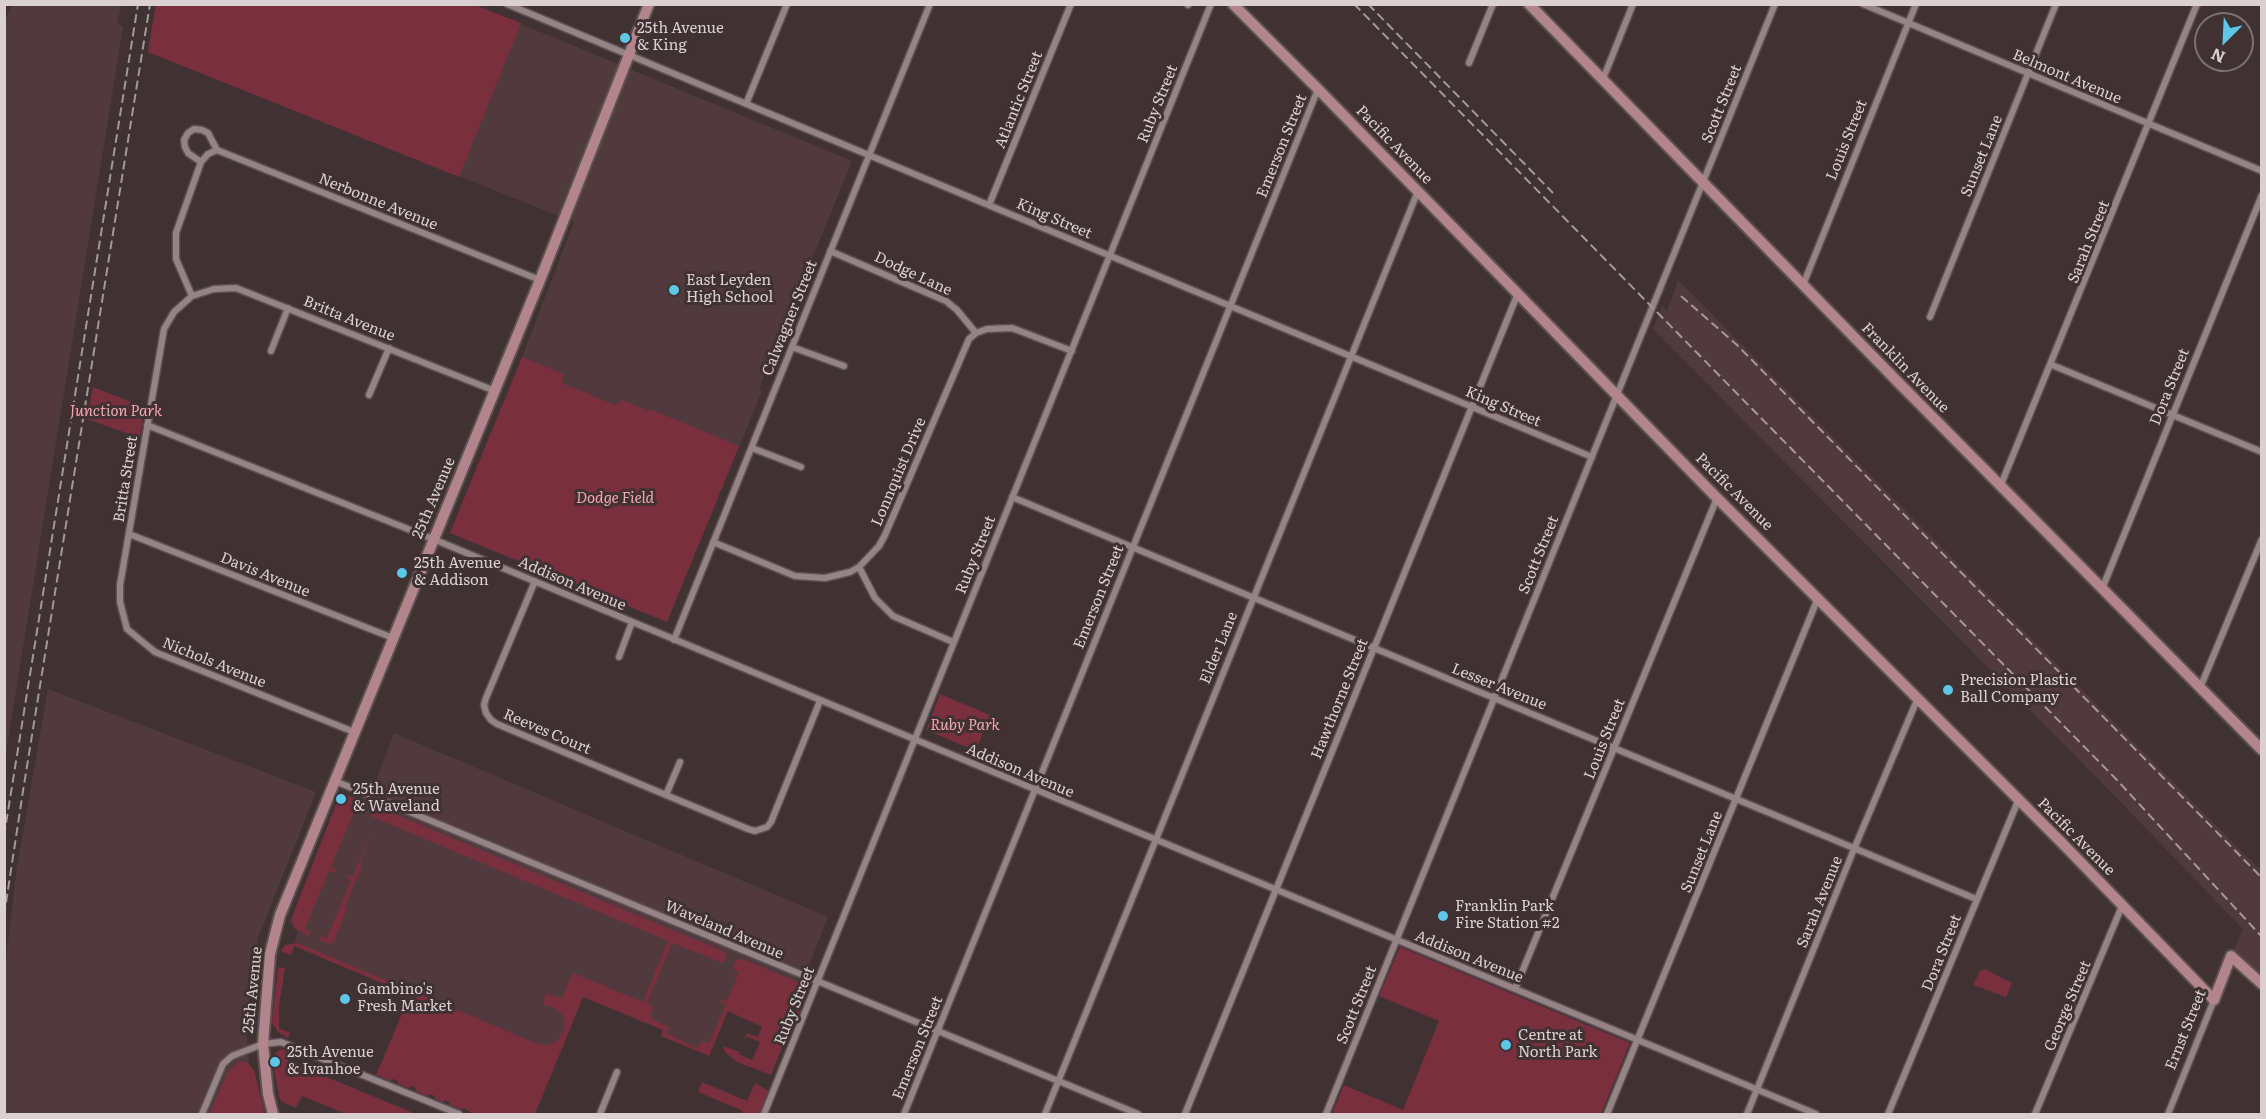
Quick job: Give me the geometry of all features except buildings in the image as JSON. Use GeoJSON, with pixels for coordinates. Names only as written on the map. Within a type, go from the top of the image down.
{"type":"FeatureCollection","features":[{"type":"Feature","properties":{"kind":"street","name":"King Street"},"geometry":{"type":"LineString","coordinates":[[507,4],[1592,457]]}},
{"type":"Feature","properties":{"kind":"street","name":"25th Avenue"},"geometry":{"type":"LineString","coordinates":[[273,1114],[268,1094],[263,1044],[266,982],[278,924],[354,732],[540,280],[649,4]]}},
{"type":"Feature","properties":{"kind":"street"},"geometry":{"type":"LineString","coordinates":[[746,104],[787,4]]}},
{"type":"Feature","properties":{"kind":"street","name":"Calwagner Street"},"geometry":{"type":"LineString","coordinates":[[674,640],[930,4]]}},
{"type":"Feature","properties":{"kind":"street","name":"Atlantic Street"},"geometry":{"type":"LineString","coordinates":[[989,205],[1071,4]]}},
{"type":"Feature","properties":{"kind":"street","name":"Ruby Street"},"geometry":{"type":"LineString","coordinates":[[764,1114],[1211,4]]}},
{"type":"Feature","properties":{"kind":"street","name":"Pacific Avenue"},"geometry":{"type":"LineString","coordinates":[[1233,4],[1518,292],[1717,498],[2062,843],[2214,1000]]}},
{"type":"Feature","properties":{"kind":"street"},"geometry":{"type":"LineString","coordinates":[[1469,63],[1493,4]]}},
{"type":"Feature","properties":{"kind":"street","name":"Franklin Avenue"},"geometry":{"type":"LineString","coordinates":[[1529,4],[2000,487],[2262,750]]}},
{"type":"Feature","properties":{"kind":"street"},"geometry":{"type":"LineString","coordinates":[[1602,80],[1633,4]]}},
{"type":"Feature","properties":{"kind":"street","name":"Scott Street"},"geometry":{"type":"LineString","coordinates":[[1326,1114],[1775,4]]}},
{"type":"Feature","properties":{"kind":"street","name":"Belmont Avenue"},"geometry":{"type":"LineString","coordinates":[[1863,4],[2262,171]]}},
{"type":"Feature","properties":{"kind":"street","name":"Louis Street"},"geometry":{"type":"LineString","coordinates":[[1803,286],[1916,4]]}},
{"type":"Feature","properties":{"kind":"street","name":"Sunset Lane"},"geometry":{"type":"LineString","coordinates":[[1930,317],[2056,4]]}},
{"type":"Feature","properties":{"kind":"street","name":"Sarah Street"},"geometry":{"type":"LineString","coordinates":[[2000,487],[2052,365],[2198,4]]}},
{"type":"Feature","properties":{"kind":"street","name":"Emerson Street"},"geometry":{"type":"LineString","coordinates":[[904,1114],[1318,89]]}},
{"type":"Feature","properties":{"kind":"street"},"geometry":{"type":"LineString","coordinates":[[192,296],[180,272],[175,246],[176,233],[182,210],[201,162],[208,154],[217,150],[208,133],[194,129],[184,140],[185,147],[188,153],[201,162]]}},
{"type":"Feature","properties":{"kind":"street","name":"Nerbonne Avenue"},"geometry":{"type":"LineString","coordinates":[[217,150],[540,280]]}},
{"type":"Feature","properties":{"kind":"street","name":"Elder Lane"},"geometry":{"type":"LineString","coordinates":[[1044,1114],[1418,191]]}},
{"type":"Feature","properties":{"kind":"street","name":"Dora Street"},"geometry":{"type":"LineString","coordinates":[[2102,589],[2262,195]]}},
{"type":"Feature","properties":{"kind":"street","name":"Dodge Lane"},"geometry":{"type":"LineString","coordinates":[[830,251],[946,301],[957,310],[976,333]]}},
{"type":"Feature","properties":{"kind":"street","name":"Britta Avenue"},"geometry":{"type":"LineString","coordinates":[[192,296],[214,289],[236,288],[495,391]]}},
{"type":"Feature","properties":{"kind":"street","name":"Hawthorne Street"},"geometry":{"type":"LineString","coordinates":[[1185,1114],[1518,292]]}},
{"type":"Feature","properties":{"kind":"street","name":"Britta Street"},"geometry":{"type":"LineString","coordinates":[[129,534],[164,329],[174,312],[192,296]]}},
{"type":"Feature","properties":{"kind":"street"},"geometry":{"type":"LineString","coordinates":[[271,351],[288,308]]}},
{"type":"Feature","properties":{"kind":"street"},"geometry":{"type":"LineString","coordinates":[[976,333],[1001,327],[1012,328],[1072,351]]}},
{"type":"Feature","properties":{"kind":"street","name":"Lonnquist Drive"},"geometry":{"type":"LineString","coordinates":[[713,542],[795,576],[825,578],[850,572],[859,567],[879,546],[885,535],[964,347],[976,333]]}},
{"type":"Feature","properties":{"kind":"street"},"geometry":{"type":"LineString","coordinates":[[792,347],[844,366]]}},
{"type":"Feature","properties":{"kind":"street"},"geometry":{"type":"LineString","coordinates":[[369,395],[388,348]]}},
{"type":"Feature","properties":{"kind":"street"},"geometry":{"type":"LineString","coordinates":[[2052,365],[2262,452]]}},
{"type":"Feature","properties":{"kind":"street","name":"Addison Avenue"},"geometry":{"type":"LineString","coordinates":[[147,425],[434,539],[1816,1114]]}},
{"type":"Feature","properties":{"kind":"street"},"geometry":{"type":"LineString","coordinates":[[752,448],[801,467]]}},
{"type":"Feature","properties":{"kind":"street","name":"Lesser Avenue"},"geometry":{"type":"LineString","coordinates":[[1012,497],[1976,899]]}},
{"type":"Feature","properties":{"kind":"street","name":"Louis Street"},"geometry":{"type":"LineString","coordinates":[[1515,989],[1717,498]]}},
{"type":"Feature","properties":{"kind":"street","name":"Davis Avenue"},"geometry":{"type":"LineString","coordinates":[[129,534],[393,638]]}},
{"type":"Feature","properties":{"kind":"street","name":"Nichols Avenue"},"geometry":{"type":"LineString","coordinates":[[129,534],[120,585],[120,602],[127,629],[141,642],[155,652],[354,732]]}},
{"type":"Feature","properties":{"kind":"street"},"geometry":{"type":"LineString","coordinates":[[2200,689],[2262,539]]}},
{"type":"Feature","properties":{"kind":"street"},"geometry":{"type":"LineString","coordinates":[[859,567],[875,598],[893,616],[953,642]]}},
{"type":"Feature","properties":{"kind":"street","name":"Reeves Court"},"geometry":{"type":"LineString","coordinates":[[535,581],[484,705],[490,720],[497,724],[755,831],[767,827],[771,822],[820,701]]}},
{"type":"Feature","properties":{"kind":"street","name":"Sunset Lane"},"geometry":{"type":"LineString","coordinates":[[1607,1114],[1818,597]]}},
{"type":"Feature","properties":{"kind":"street"},"geometry":{"type":"LineString","coordinates":[[619,657],[632,622]]}},
{"type":"Feature","properties":{"kind":"street","name":"Sarah Avenue"},"geometry":{"type":"LineString","coordinates":[[1747,1114],[1917,699]]}},
{"type":"Feature","properties":{"kind":"street"},"geometry":{"type":"LineString","coordinates":[[666,795],[680,762]]}},
{"type":"Feature","properties":{"kind":"street","name":"Waveland Avenue"},"geometry":{"type":"LineString","coordinates":[[335,781],[1138,1114]]}},
{"type":"Feature","properties":{"kind":"street","name":"Dora Street"},"geometry":{"type":"LineString","coordinates":[[1888,1114],[2018,801]]}},
{"type":"Feature","properties":{"kind":"street","name":"George Street"},"geometry":{"type":"LineString","coordinates":[[2035,1114],[2122,906]]}},
{"type":"Feature","properties":{"kind":"street","name":"Ernst Street"},"geometry":{"type":"LineString","coordinates":[[2168,1114],[2231,956],[2262,984]]}},
{"type":"Feature","properties":{"kind":"street"},"geometry":{"type":"LineString","coordinates":[[201,1114],[223,1064],[232,1056],[263,1044],[281,1042],[459,1114]]}},
{"type":"Feature","properties":{"kind":"street"},"geometry":{"type":"LineString","coordinates":[[600,1114],[617,1072]]}},
{"type":"Feature","properties":{"kind":"shaded area"},"geometry":{"type":"Polygon","coordinates":[[[12,5],[121,5],[117,23],[123,27],[5,759],[4,23],[12,5]]]}},
{"type":"Feature","properties":{"kind":"shaded area","name":"East Leyden High School"},"geometry":{"type":"Polygon","coordinates":[[[156,5],[475,5],[852,161],[759,389],[762,391],[667,622],[450,533],[574,222],[148,52],[156,5]]]}},
{"type":"Feature","properties":{"kind":"shaded area"},"geometry":{"type":"Polygon","coordinates":[[[1678,280],[2261,871],[2261,977],[2234,949],[2243,929],[2107,788],[1653,329],[1662,306],[1667,312],[1678,280]]]}},
{"type":"Feature","properties":{"kind":"shaded area"},"geometry":{"type":"Polygon","coordinates":[[[48,689],[316,792],[258,938],[246,1029],[251,1080],[258,1114],[5,1114],[5,968],[17,867],[48,689]]]}},
{"type":"Feature","properties":{"kind":"shaded area"},"geometry":{"type":"Polygon","coordinates":[[[394,733],[828,917],[782,1035],[727,1011],[709,1056],[661,1036],[663,1030],[583,997],[558,1058],[410,995],[294,942],[350,798],[358,782],[373,788],[394,733]]]}},
{"type":"Feature","properties":{"kind":"green space"},"geometry":{"type":"Polygon","coordinates":[[[156,5],[475,5],[521,23],[459,177],[148,52],[156,5]]]}},
{"type":"Feature","properties":{"kind":"green space","name":"Dodge Field"},"geometry":{"type":"Polygon","coordinates":[[[522,357],[564,374],[562,383],[615,405],[622,400],[649,411],[650,409],[739,446],[667,622],[450,533],[522,357]]]}},
{"type":"Feature","properties":{"kind":"green space","name":"Junction Park"},"geometry":{"type":"Polygon","coordinates":[[[93,387],[144,407],[140,438],[87,419],[93,387]]]}},
{"type":"Feature","properties":{"kind":"green space","name":"Ruby Park"},"geometry":{"type":"Polygon","coordinates":[[[940,694],[990,715],[976,751],[926,730],[940,694]]]}},
{"type":"Feature","properties":{"kind":"green space"},"geometry":{"type":"Polygon","coordinates":[[[345,795],[359,800],[363,804],[363,809],[360,814],[354,812],[331,867],[337,871],[335,873],[329,871],[305,929],[311,932],[309,936],[295,929],[291,922],[292,917],[336,804],[345,795]]]}},
{"type":"Feature","properties":{"kind":"green space"},"geometry":{"type":"Polygon","coordinates":[[[375,809],[383,809],[723,951],[727,956],[723,963],[672,943],[647,1003],[653,1007],[650,1018],[669,1027],[667,1034],[698,1048],[702,1041],[709,1043],[726,1005],[719,1000],[727,1001],[739,972],[733,969],[736,960],[743,959],[807,986],[808,994],[771,1075],[737,1062],[725,1052],[723,1046],[740,1052],[739,1054],[752,1060],[760,1042],[748,1037],[744,1039],[747,1033],[758,1037],[762,1027],[728,1011],[709,1056],[661,1036],[663,1030],[583,997],[535,1114],[473,1114],[464,1108],[462,1110],[449,1105],[450,1102],[445,1100],[443,1102],[435,1099],[435,1096],[429,1094],[427,1096],[416,1091],[415,1087],[409,1088],[398,1084],[398,1081],[393,1079],[391,1081],[376,1075],[410,995],[294,946],[291,955],[287,954],[281,951],[285,945],[298,943],[538,1044],[547,1045],[558,1040],[565,1028],[565,1022],[561,1013],[553,1007],[543,1005],[546,994],[562,998],[573,973],[643,1002],[668,941],[370,816],[375,809]]]}},
{"type":"Feature","properties":{"kind":"green space"},"geometry":{"type":"Polygon","coordinates":[[[375,822],[360,863],[362,865],[345,907],[347,909],[334,941],[328,944],[320,940],[320,936],[327,938],[351,880],[345,875],[353,876],[375,822]]]}},
{"type":"Feature","properties":{"kind":"green space"},"geometry":{"type":"Polygon","coordinates":[[[1400,947],[1630,1043],[1601,1114],[1332,1114],[1344,1085],[1403,1110],[1439,1021],[1379,996],[1400,947]]]}},
{"type":"Feature","properties":{"kind":"green space"},"geometry":{"type":"Polygon","coordinates":[[[278,967],[285,968],[279,1006],[279,1028],[290,1033],[288,1038],[278,1032],[272,1023],[278,967]]]}},
{"type":"Feature","properties":{"kind":"green space"},"geometry":{"type":"Polygon","coordinates":[[[1985,969],[2012,983],[2006,997],[1973,985],[1980,971],[1985,969]]]}},
{"type":"Feature","properties":{"kind":"green space"},"geometry":{"type":"Polygon","coordinates":[[[280,1049],[289,1050],[288,1061],[416,1114],[346,1114],[302,1096],[296,1108],[285,1103],[280,1100],[274,1071],[274,1055],[280,1049]]]}},
{"type":"Feature","properties":{"kind":"green space"},"geometry":{"type":"Polygon","coordinates":[[[239,1061],[248,1063],[254,1070],[265,1114],[210,1114],[227,1074],[239,1061]]]}},
{"type":"Feature","properties":{"kind":"green space"},"geometry":{"type":"Polygon","coordinates":[[[702,1082],[747,1101],[755,1083],[769,1091],[759,1114],[742,1114],[743,1111],[698,1092],[702,1082]]]}},
{"type":"Feature","properties":{"kind":"railway"},"geometry":{"type":"LineString","coordinates":[[4,836],[138,4]]}},
{"type":"Feature","properties":{"kind":"railway"},"geometry":{"type":"LineString","coordinates":[[4,916],[150,4]]}},
{"type":"Feature","properties":{"kind":"railway"},"geometry":{"type":"LineString","coordinates":[[1354,4],[2117,780],[2262,937]]}},
{"type":"Feature","properties":{"kind":"railway"},"geometry":{"type":"LineString","coordinates":[[1368,4],[1553,193]]}},
{"type":"Feature","properties":{"kind":"railway"},"geometry":{"type":"LineString","coordinates":[[1681,296],[1737,345],[2262,878]]}},
{"type":"Feature","properties":{"kind":"place","name":"25th Avenue & King"},"geometry":{"type":"Point","coordinates":[625,38]}},
{"type":"Feature","properties":{"kind":"place","name":"East Leyden High School"},"geometry":{"type":"Point","coordinates":[674,290]}},
{"type":"Feature","properties":{"kind":"place","name":"25th Avenue & Addison"},"geometry":{"type":"Point","coordinates":[402,573]}},
{"type":"Feature","properties":{"kind":"place","name":"Precision Plastic Ball Company"},"geometry":{"type":"Point","coordinates":[1948,690]}},
{"type":"Feature","properties":{"kind":"place","name":"25th Avenue & Waveland"},"geometry":{"type":"Point","coordinates":[341,799]}},
{"type":"Feature","properties":{"kind":"place","name":"Franklin Park Fire Station #2"},"geometry":{"type":"Point","coordinates":[1443,916]}},
{"type":"Feature","properties":{"kind":"place","name":"Gambino's Fresh Market"},"geometry":{"type":"Point","coordinates":[345,999]}},
{"type":"Feature","properties":{"kind":"place","name":"Centre at North Park"},"geometry":{"type":"Point","coordinates":[1506,1045]}},
{"type":"Feature","properties":{"kind":"place","name":"25th Avenue & Ivanhoe"},"geometry":{"type":"Point","coordinates":[275,1062]}}]}
